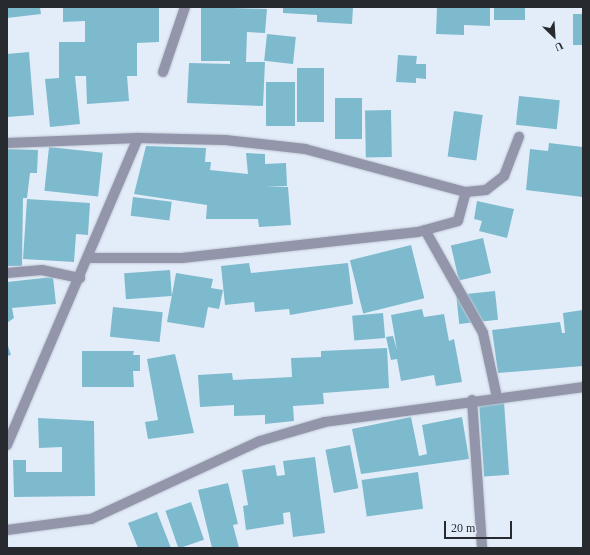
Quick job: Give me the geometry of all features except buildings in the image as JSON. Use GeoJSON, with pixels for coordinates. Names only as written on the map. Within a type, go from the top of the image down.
{"type":"FeatureCollection","features":[{"type":"Feature","properties":{"kind":"street"},"geometry":{"type":"LineString","coordinates":[[163,72],[185,7]]}},
{"type":"Feature","properties":{"kind":"street"},"geometry":{"type":"LineString","coordinates":[[7,142],[138,138],[225,140],[305,149],[466,192],[486,190],[504,176],[519,137]]}},
{"type":"Feature","properties":{"kind":"street"},"geometry":{"type":"LineString","coordinates":[[7,445],[89,258],[138,138]]}},
{"type":"Feature","properties":{"kind":"street"},"geometry":{"type":"LineString","coordinates":[[89,258],[182,258],[425,230],[458,221],[466,192]]}},
{"type":"Feature","properties":{"kind":"street"},"geometry":{"type":"LineString","coordinates":[[425,230],[483,333],[497,397]]}},
{"type":"Feature","properties":{"kind":"street"},"geometry":{"type":"LineString","coordinates":[[7,273],[42,270],[80,278]]}},
{"type":"Feature","properties":{"kind":"street"},"geometry":{"type":"LineString","coordinates":[[7,530],[91,519],[226,456],[287,432],[351,417],[472,400],[583,387]]}},
{"type":"Feature","properties":{"kind":"street"},"geometry":{"type":"LineString","coordinates":[[472,400],[482,548]]}}]}
